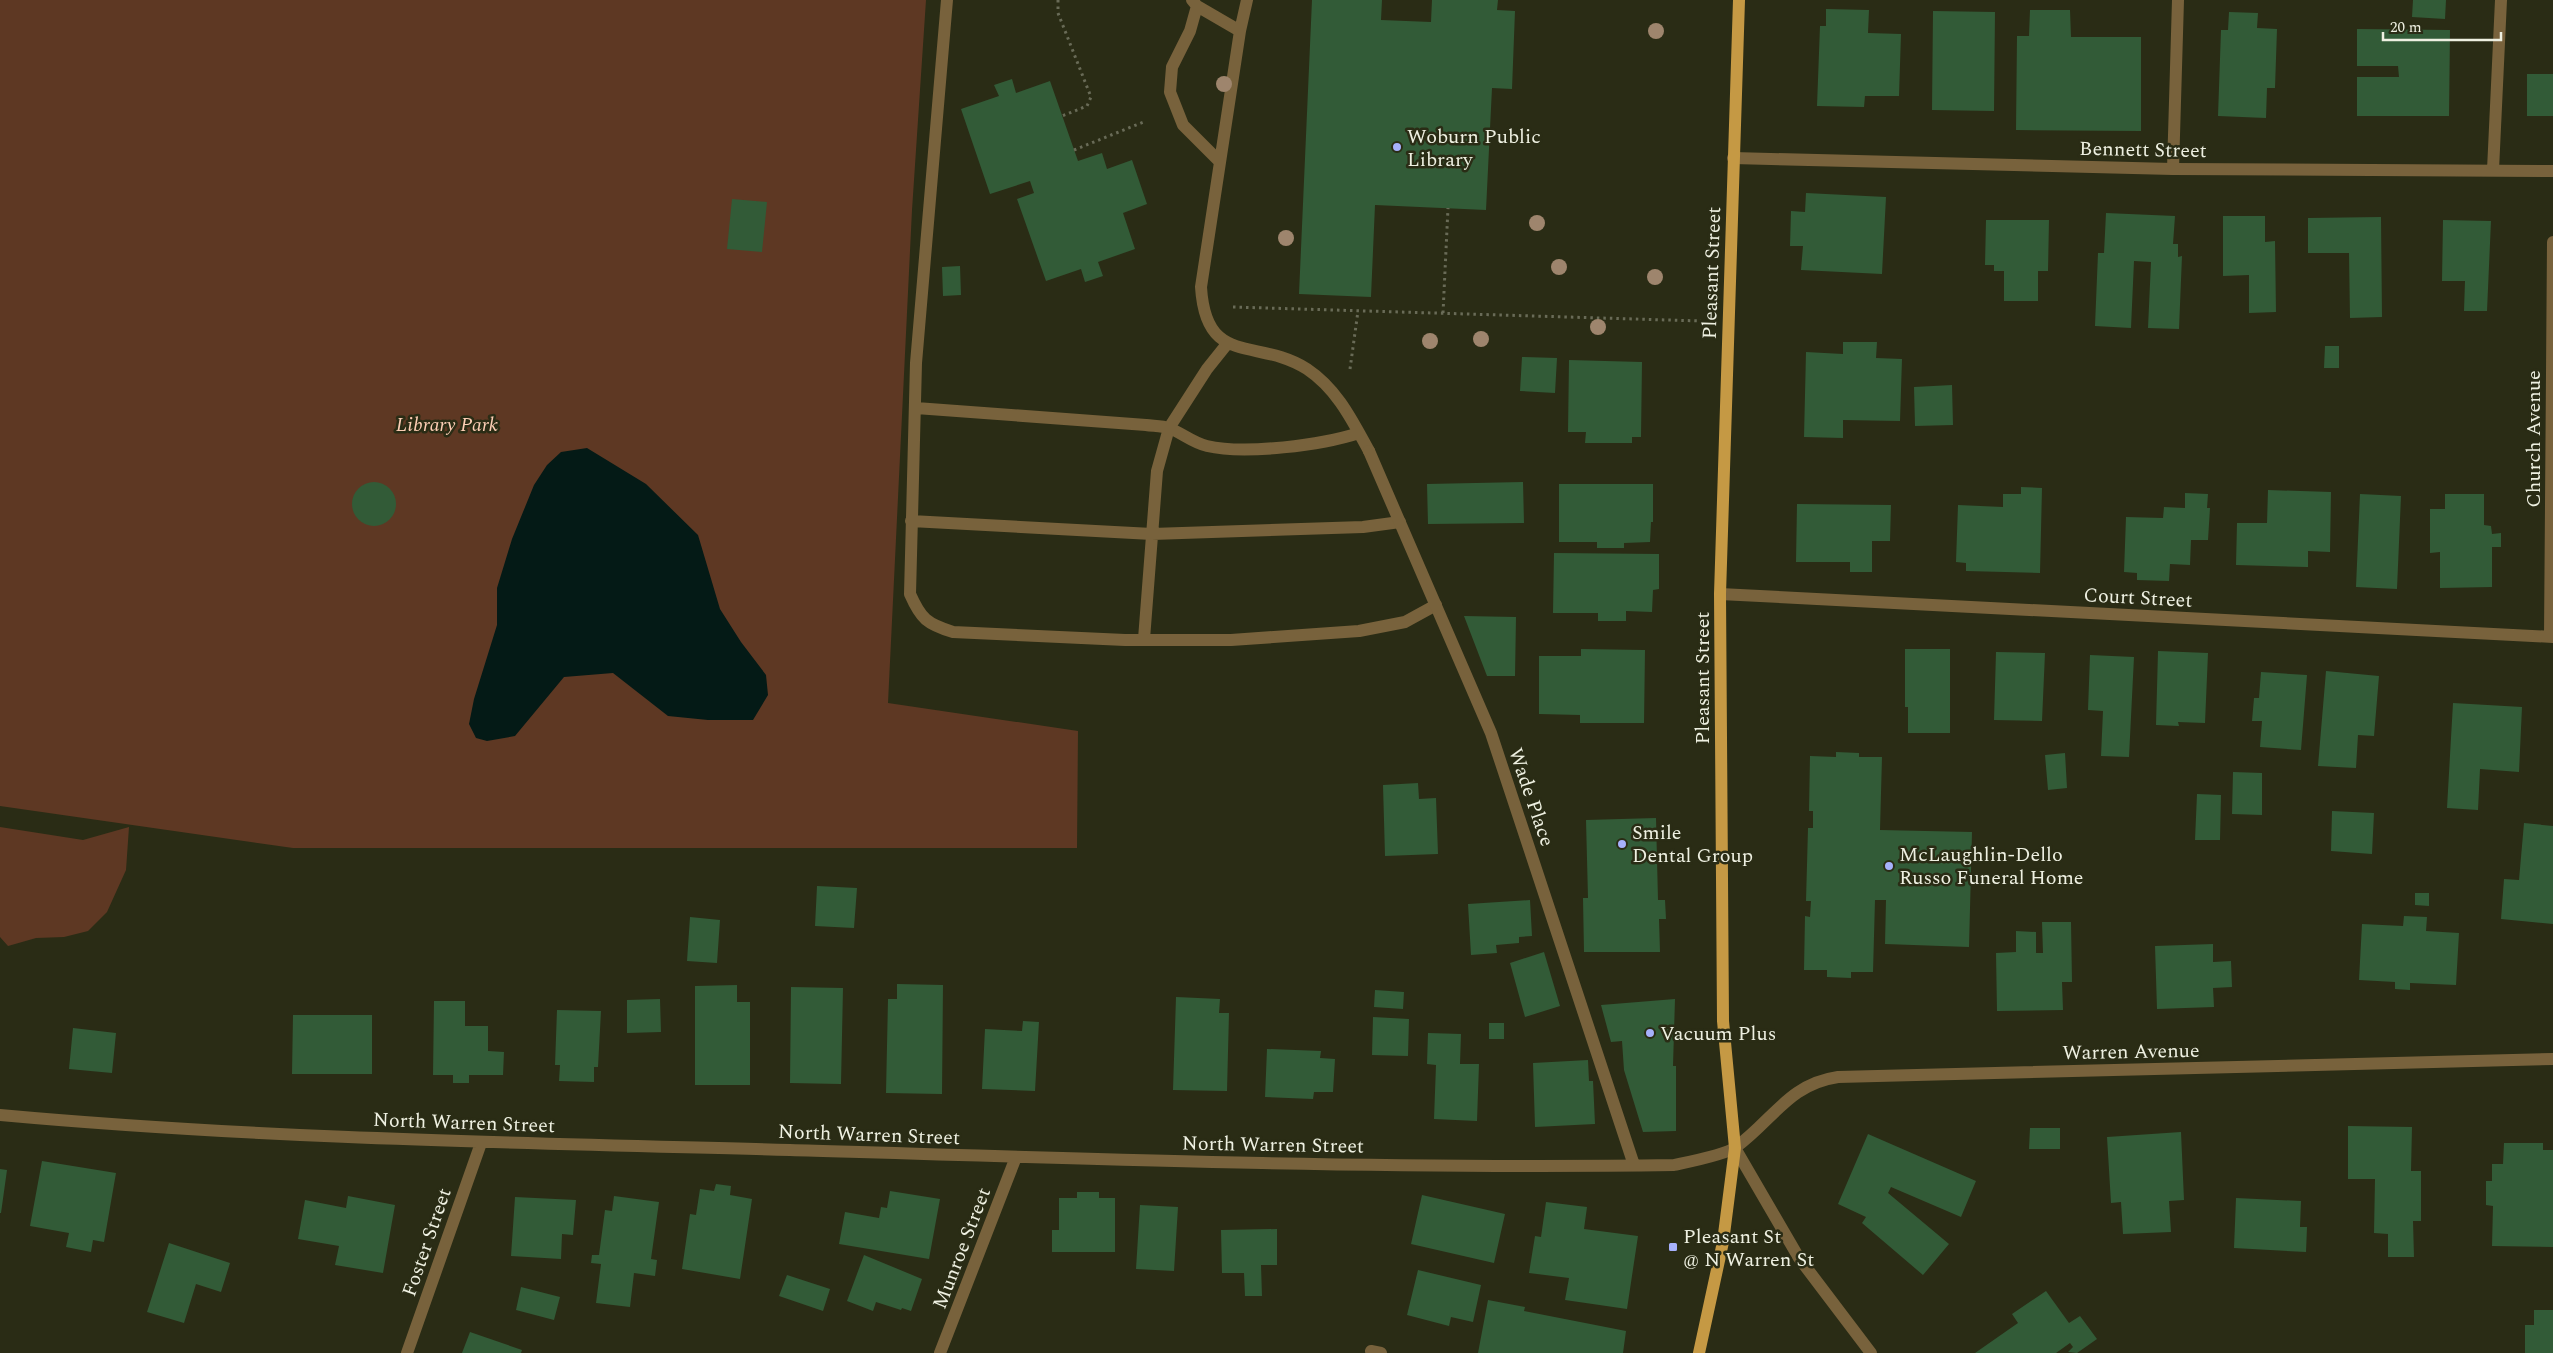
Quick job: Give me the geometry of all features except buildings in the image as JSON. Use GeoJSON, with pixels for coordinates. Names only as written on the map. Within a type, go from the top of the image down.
{"type":"FeatureCollection","features":[{"type":"Feature","properties":{"kind":"main road","name":"Pleasant Street"},"geometry":{"type":"LineString","coordinates":[[1699,1353],[1723,1242],[1735,1148],[1723,1021],[1720,594],[1739,0]]}},
{"type":"Feature","properties":{"kind":"street"},"geometry":{"type":"LineString","coordinates":[[947,0],[921,294],[911,521],[910,594],[919,614],[933,626],[954,632],[1144,639],[1231,640],[1359,631],[1405,622],[1436,606]]}},
{"type":"Feature","properties":{"kind":"street"},"geometry":{"type":"LineString","coordinates":[[1247,0],[1240,30],[1219,161],[1201,287],[1202,306],[1214,332],[1227,344],[1283,356],[1308,370],[1337,394]]}},
{"type":"Feature","properties":{"kind":"street"},"geometry":{"type":"LineString","coordinates":[[2173,169],[2178,0]]}},
{"type":"Feature","properties":{"kind":"street"},"geometry":{"type":"LineString","coordinates":[[2494,170],[2501,0]]}},
{"type":"Feature","properties":{"kind":"street"},"geometry":{"type":"LineString","coordinates":[[1219,161],[1183,125],[1170,92],[1172,67],[1190,31],[1194,3],[1240,30]]}},
{"type":"Feature","properties":{"kind":"street","name":"Bennett Street"},"geometry":{"type":"LineString","coordinates":[[1733,158],[2173,169],[2553,171]]}},
{"type":"Feature","properties":{"kind":"street","name":"Church Avenue"},"geometry":{"type":"LineString","coordinates":[[2551,637],[2553,242]]}},
{"type":"Feature","properties":{"kind":"street"},"geometry":{"type":"LineString","coordinates":[[1144,639],[1157,471],[1169,428],[1207,369],[1227,344]]}},
{"type":"Feature","properties":{"kind":"street","name":"Wade Place"},"geometry":{"type":"LineString","coordinates":[[1337,394],[1369,451],[1491,733],[1634,1165]]}},
{"type":"Feature","properties":{"kind":"street"},"geometry":{"type":"LineString","coordinates":[[916,408],[1169,428],[1207,446],[1237,448],[1304,445],[1336,440],[1359,433]]}},
{"type":"Feature","properties":{"kind":"street"},"geometry":{"type":"LineString","coordinates":[[911,521],[1152,534],[1363,527],[1400,522]]}},
{"type":"Feature","properties":{"kind":"street","name":"Court Street"},"geometry":{"type":"LineString","coordinates":[[1720,594],[2551,637]]}},
{"type":"Feature","properties":{"kind":"street","name":"Warren Avenue"},"geometry":{"type":"LineString","coordinates":[[1735,1148],[1776,1108],[1801,1089],[1821,1080],[1838,1077],[2553,1059]]}},
{"type":"Feature","properties":{"kind":"street","name":"North Warren Street"},"geometry":{"type":"LineString","coordinates":[[0,1115],[137,1125],[481,1143],[1254,1164],[1684,1164],[1735,1148]]}},
{"type":"Feature","properties":{"kind":"street","name":"Foster Street"},"geometry":{"type":"LineString","coordinates":[[407,1353],[481,1143]]}},
{"type":"Feature","properties":{"kind":"street"},"geometry":{"type":"LineString","coordinates":[[1735,1148],[1799,1258],[1871,1353]]}},
{"type":"Feature","properties":{"kind":"street","name":"Munroe Street"},"geometry":{"type":"LineString","coordinates":[[940,1353],[1016,1157]]}},
{"type":"Feature","properties":{"kind":"path"},"geometry":{"type":"LineString","coordinates":[[1058,0],[1058,13],[1091,97],[1086,106],[1062,116]]}},
{"type":"Feature","properties":{"kind":"path"},"geometry":{"type":"LineString","coordinates":[[1074,150],[1146,121]]}},
{"type":"Feature","properties":{"kind":"path"},"geometry":{"type":"LineString","coordinates":[[1443,313],[1448,208]]}},
{"type":"Feature","properties":{"kind":"path"},"geometry":{"type":"LineString","coordinates":[[1202,306],[1728,322]]}},
{"type":"Feature","properties":{"kind":"path"},"geometry":{"type":"LineString","coordinates":[[1337,394],[1351,365],[1358,311]]}},
{"type":"Feature","properties":{"kind":"green space","name":"Library Park"},"geometry":{"type":"Polygon","coordinates":[[[0,0],[926,0],[912,210],[888,703],[1078,731],[1077,848],[293,848],[0,806],[0,0]]]}},
{"type":"Feature","properties":{"kind":"green space"},"geometry":{"type":"Polygon","coordinates":[[[0,827],[83,840],[129,827],[126,870],[107,912],[88,931],[64,937],[36,938],[8,946],[0,937],[0,827]]]}},
{"type":"Feature","properties":{"kind":"water"},"geometry":{"type":"Polygon","coordinates":[[[587,448],[646,484],[698,535],[720,609],[741,642],[766,675],[768,695],[753,720],[708,720],[668,716],[613,673],[564,677],[515,736],[487,741],[476,738],[469,724],[474,699],[497,625],[497,588],[512,539],[534,485],[547,465],[561,452],[587,448]]]}},
{"type":"Feature","properties":{"kind":"place","name":"Woburn Public Library"},"geometry":{"type":"Point","coordinates":[1397,147]}},
{"type":"Feature","properties":{"kind":"place","name":"Smile Dental Group"},"geometry":{"type":"Point","coordinates":[1622,844]}},
{"type":"Feature","properties":{"kind":"place","name":"McLaughlin-Dello Russo Funeral Home"},"geometry":{"type":"Point","coordinates":[1889,866]}},
{"type":"Feature","properties":{"kind":"place","name":"Vacuum Plus"},"geometry":{"type":"Point","coordinates":[1650,1033]}},
{"type":"Feature","properties":{"kind":"place","name":"Pleasant St @ N Warren St"},"geometry":{"type":"Point","coordinates":[1673,1247]}}]}
